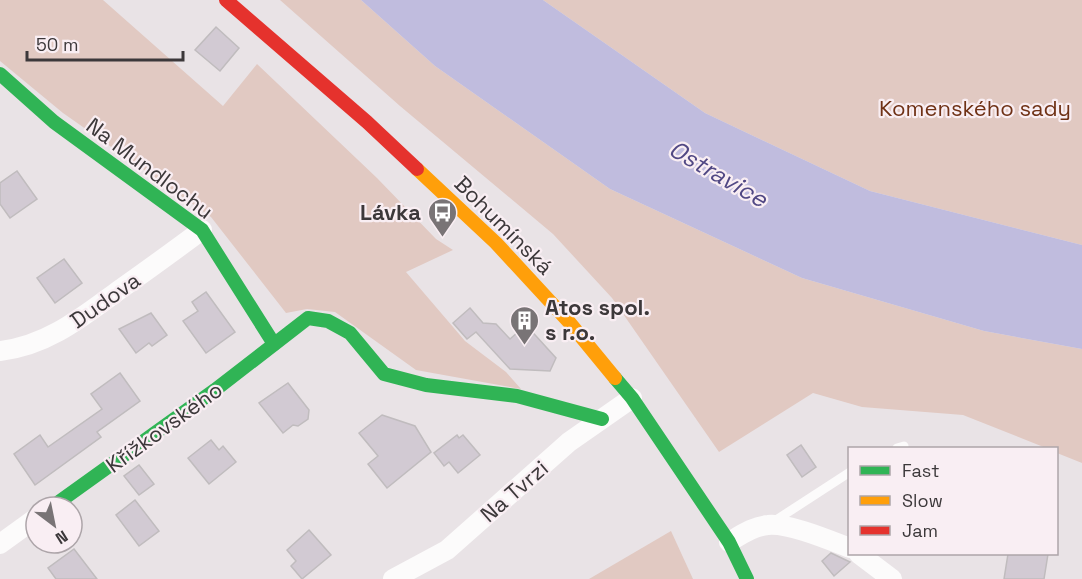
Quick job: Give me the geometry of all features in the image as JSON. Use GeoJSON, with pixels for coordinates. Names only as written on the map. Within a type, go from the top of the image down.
{"type":"FeatureCollection","features":[{"type":"Feature","properties":{"kind":"street","name":"Bohumínská"},"geometry":{"type":"LineString","coordinates":[[226,0],[367,122],[496,243],[570,322],[632,398],[729,542],[747,579]]}},
{"type":"Feature","properties":{"kind":"street","name":"Na Mundlochu"},"geometry":{"type":"LineString","coordinates":[[0,74],[54,122],[202,230],[274,344]]}},
{"type":"Feature","properties":{"kind":"street","name":"Dudova"},"geometry":{"type":"LineString","coordinates":[[0,351],[16,350],[48,338],[202,230]]}},
{"type":"Feature","properties":{"kind":"street","name":"Křížkovského"},"geometry":{"type":"LineString","coordinates":[[69,495],[215,390],[308,318],[328,321],[350,333],[384,374],[426,385],[518,396],[602,420]]}},
{"type":"Feature","properties":{"kind":"street","name":"Na Tvrzi"},"geometry":{"type":"LineString","coordinates":[[393,579],[447,550],[568,442],[632,398]]}},
{"type":"Feature","properties":{"kind":"street"},"geometry":{"type":"LineString","coordinates":[[729,542],[750,530],[769,525],[807,531],[848,548]]}},
{"type":"Feature","properties":{"kind":"street"},"geometry":{"type":"LineString","coordinates":[[0,544],[24,527]]}},
{"type":"Feature","properties":{"kind":"street"},"geometry":{"type":"LineString","coordinates":[[860,555],[892,579]]}},
{"type":"Feature","properties":{"kind":"lane"},"geometry":{"type":"LineString","coordinates":[[769,525],[848,474]]}},
{"type":"Feature","properties":{"kind":"green space"},"geometry":{"type":"Polygon","coordinates":[[[0,0],[103,0],[223,106],[257,64],[377,178],[436,239],[453,250],[406,272],[465,341],[506,372],[521,389],[416,370],[335,312],[307,309],[286,313],[211,217],[63,113],[0,61],[0,0]]]}},
{"type":"Feature","properties":{"kind":"green space"},"geometry":{"type":"Polygon","coordinates":[[[280,0],[361,0],[435,66],[610,189],[802,278],[984,331],[1082,349],[1082,463],[1058,453],[1058,447],[1043,447],[963,415],[862,407],[813,393],[719,452],[612,298],[553,234],[400,106],[280,0]]]}},
{"type":"Feature","properties":{"kind":"green space","name":"Komenského sady"},"geometry":{"type":"Polygon","coordinates":[[[543,0],[1082,0],[1082,245],[870,191],[705,113],[543,0]]]}},
{"type":"Feature","properties":{"kind":"green space"},"geometry":{"type":"Polygon","coordinates":[[[671,531],[693,579],[589,579],[671,531]]]}},
{"type":"Feature","properties":{"kind":"water","name":"Ostravice"},"geometry":{"type":"Polygon","coordinates":[[[361,0],[543,0],[705,113],[870,191],[1082,245],[1082,349],[984,331],[802,278],[610,189],[435,66],[361,0]]]}},
{"type":"Feature","properties":{"kind":"building"},"geometry":{"type":"Polygon","coordinates":[[[216,27],[239,48],[220,71],[195,50],[216,27]]]}},
{"type":"Feature","properties":{"kind":"building"},"geometry":{"type":"Polygon","coordinates":[[[17,171],[37,199],[10,218],[0,204],[0,183],[17,171]]]}},
{"type":"Feature","properties":{"kind":"building"},"geometry":{"type":"Polygon","coordinates":[[[64,259],[82,283],[55,303],[37,278],[64,259]]]}},
{"type":"Feature","properties":{"kind":"building"},"geometry":{"type":"Polygon","coordinates":[[[206,292],[235,332],[206,353],[183,321],[198,311],[192,302],[206,292]]]}},
{"type":"Feature","properties":{"kind":"building","name":"Atos spol. s r.o."},"geometry":{"type":"Polygon","coordinates":[[[470,308],[483,323],[496,324],[510,339],[526,325],[556,358],[550,371],[510,369],[476,332],[467,339],[453,323],[470,308]]]}},
{"type":"Feature","properties":{"kind":"building"},"geometry":{"type":"Polygon","coordinates":[[[151,313],[167,335],[152,346],[149,343],[136,353],[119,329],[151,313]]]}},
{"type":"Feature","properties":{"kind":"building"},"geometry":{"type":"Polygon","coordinates":[[[120,373],[140,401],[97,432],[101,437],[35,485],[14,454],[40,435],[48,447],[102,409],[91,394],[120,373]]]}},
{"type":"Feature","properties":{"kind":"building"},"geometry":{"type":"Polygon","coordinates":[[[288,383],[309,410],[308,419],[298,426],[293,425],[283,433],[259,403],[288,383]]]}},
{"type":"Feature","properties":{"kind":"building"},"geometry":{"type":"Polygon","coordinates":[[[382,415],[415,426],[431,452],[387,488],[368,464],[378,456],[359,433],[382,415]]]}},
{"type":"Feature","properties":{"kind":"building"},"geometry":{"type":"Polygon","coordinates":[[[457,435],[459,438],[463,435],[480,455],[458,473],[449,462],[444,466],[434,453],[457,435]]]}},
{"type":"Feature","properties":{"kind":"building"},"geometry":{"type":"Polygon","coordinates":[[[211,440],[219,450],[223,446],[236,462],[209,484],[188,458],[211,440]]]}},
{"type":"Feature","properties":{"kind":"building"},"geometry":{"type":"Polygon","coordinates":[[[801,445],[816,467],[802,477],[787,455],[801,445]]]}},
{"type":"Feature","properties":{"kind":"building"},"geometry":{"type":"Polygon","coordinates":[[[139,465],[154,484],[139,495],[124,476],[139,465]]]}},
{"type":"Feature","properties":{"kind":"building"},"geometry":{"type":"Polygon","coordinates":[[[135,500],[159,531],[139,546],[116,515],[135,500]]]}},
{"type":"Feature","properties":{"kind":"building"},"geometry":{"type":"Polygon","coordinates":[[[309,530],[331,555],[302,579],[291,566],[296,561],[287,550],[309,530]]]}},
{"type":"Feature","properties":{"kind":"building"},"geometry":{"type":"Polygon","coordinates":[[[831,553],[850,562],[834,576],[822,561],[831,553]]]}},
{"type":"Feature","properties":{"kind":"building"},"geometry":{"type":"Polygon","coordinates":[[[66,555],[79,555],[97,579],[56,579],[48,568],[66,555]]]}},
{"type":"Feature","properties":{"kind":"building"},"geometry":{"type":"Polygon","coordinates":[[[1008,555],[1048,555],[1044,579],[1004,579],[1008,555]]]}},
{"type":"Feature","properties":{"kind":"traffic: fast"},"geometry":{"type":"LineString","coordinates":[[0,74],[54,122],[202,230],[274,344]]}},
{"type":"Feature","properties":{"kind":"traffic: fast"},"geometry":{"type":"LineString","coordinates":[[69,495],[215,390],[308,318],[328,321],[350,333],[384,374],[426,385],[517,396],[602,419]]}},
{"type":"Feature","properties":{"kind":"traffic: fast"},"geometry":{"type":"LineString","coordinates":[[615,378],[632,398],[729,542],[747,579]]}},
{"type":"Feature","properties":{"kind":"traffic: slow"},"geometry":{"type":"LineString","coordinates":[[417,169],[496,243],[569,322],[615,378]]}},
{"type":"Feature","properties":{"kind":"traffic: jam"},"geometry":{"type":"LineString","coordinates":[[226,0],[367,122],[417,169]]}},
{"type":"Feature","properties":{"kind":"place","name":"Lávka"},"geometry":{"type":"Point","coordinates":[442,238]}},
{"type":"Feature","properties":{"kind":"place","name":"Atos spol. s r.o."},"geometry":{"type":"Point","coordinates":[524,346]}}]}
